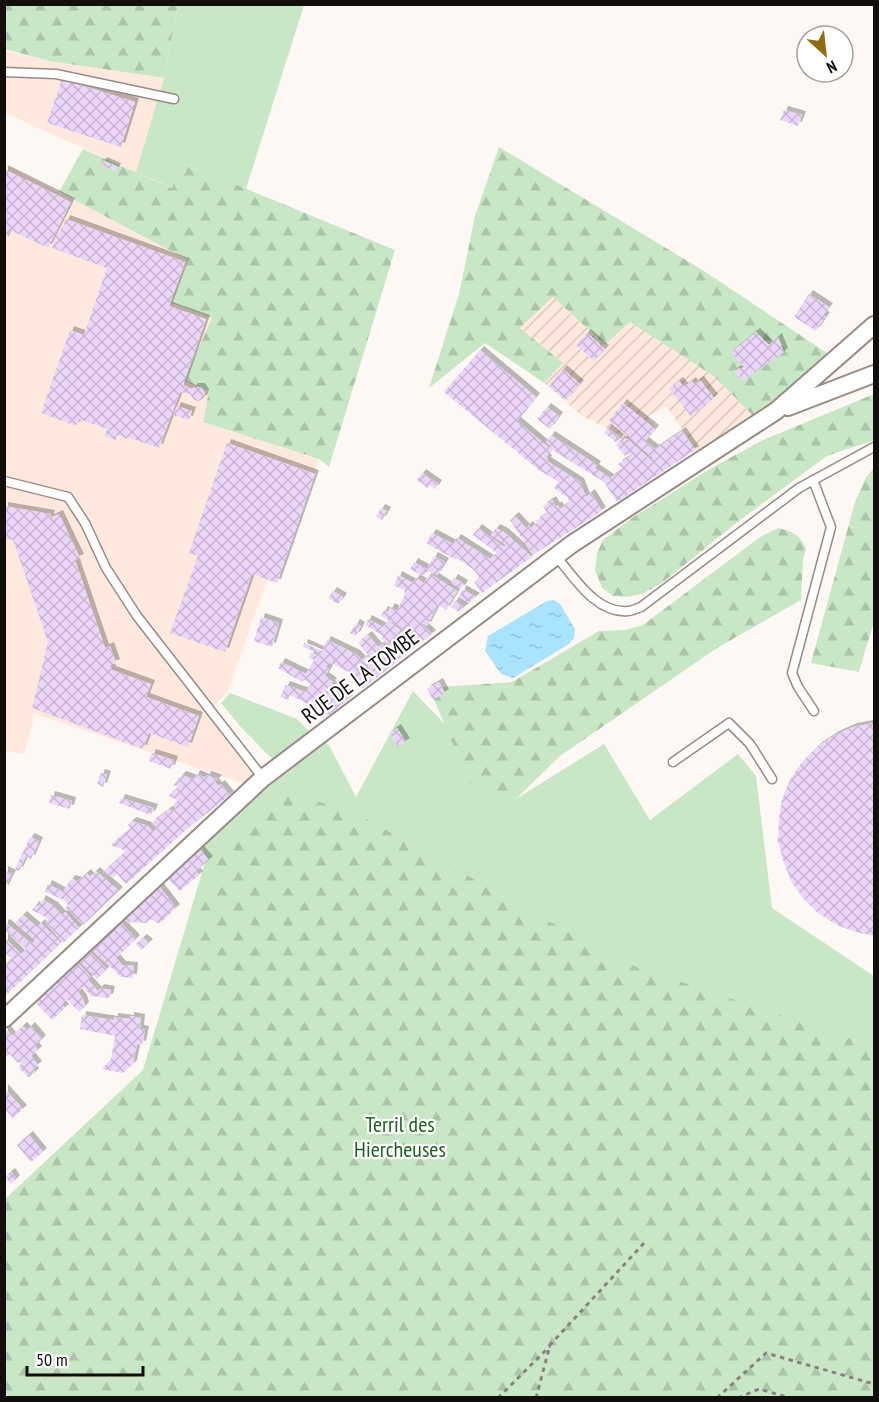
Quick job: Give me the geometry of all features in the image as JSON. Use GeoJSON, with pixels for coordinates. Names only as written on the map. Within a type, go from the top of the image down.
{"type":"FeatureCollection","features":[{"type":"Feature","properties":{"kind":"street","name":"RUE DE LA TOMBE"},"geometry":{"type":"LineString","coordinates":[[4,1019],[263,778],[556,556],[776,411],[874,326]]}},
{"type":"Feature","properties":{"kind":"street","name":"RUE DE LA TOMBE"},"geometry":{"type":"LineString","coordinates":[[776,411],[874,374]]}},
{"type":"Feature","properties":{"kind":"lane"},"geometry":{"type":"LineString","coordinates":[[4,72],[56,74],[174,99]]}},
{"type":"Feature","properties":{"kind":"lane"},"geometry":{"type":"LineString","coordinates":[[556,556],[595,601],[627,612],[651,600],[799,488],[874,447]]}},
{"type":"Feature","properties":{"kind":"lane"},"geometry":{"type":"LineString","coordinates":[[813,480],[831,527],[792,673],[798,687],[814,711]]}},
{"type":"Feature","properties":{"kind":"lane"},"geometry":{"type":"LineString","coordinates":[[4,481],[68,497],[85,523],[106,568],[137,616],[263,778]]}},
{"type":"Feature","properties":{"kind":"lane"},"geometry":{"type":"LineString","coordinates":[[673,762],[729,723],[750,744],[772,779]]}},
{"type":"Feature","properties":{"kind":"path"},"geometry":{"type":"LineString","coordinates":[[498,1398],[645,1242]]}},
{"type":"Feature","properties":{"kind":"path"},"geometry":{"type":"LineString","coordinates":[[536,1398],[550,1345]]}},
{"type":"Feature","properties":{"kind":"path"},"geometry":{"type":"LineString","coordinates":[[717,1398],[766,1353],[874,1384]]}},
{"type":"Feature","properties":{"kind":"path"},"geometry":{"type":"LineString","coordinates":[[738,1398],[759,1389],[790,1398]]}},
{"type":"Feature","properties":{"kind":"shaded area"},"geometry":{"type":"Polygon","coordinates":[[[4,50],[49,61],[164,78],[136,172],[5,113],[4,50]]]}},
{"type":"Feature","properties":{"kind":"shaded area"},"geometry":{"type":"Polygon","coordinates":[[[4,164],[189,260],[172,303],[212,318],[184,381],[209,391],[203,422],[319,459],[278,583],[267,580],[228,691],[214,707],[260,773],[248,785],[35,714],[24,754],[5,751],[4,164]]]}},
{"type":"Feature","properties":{"kind":"shaded area"},"geometry":{"type":"Polygon","coordinates":[[[553,297],[605,345],[630,322],[715,377],[759,422],[703,459],[666,406],[647,417],[654,426],[637,443],[582,416],[544,383],[563,363],[520,329],[553,297]]]}},
{"type":"Feature","properties":{"kind":"green space"},"geometry":{"type":"Polygon","coordinates":[[[4,5],[178,5],[164,78],[49,61],[5,49],[4,5]]]}},
{"type":"Feature","properties":{"kind":"green space"},"geometry":{"type":"Polygon","coordinates":[[[178,5],[304,5],[246,189],[181,162],[173,188],[136,172],[164,78],[178,5]]]}},
{"type":"Feature","properties":{"kind":"green space"},"geometry":{"type":"Polygon","coordinates":[[[499,147],[704,271],[836,359],[759,422],[715,377],[630,322],[605,345],[553,297],[520,328],[563,363],[544,383],[485,343],[429,388],[459,294],[475,216],[499,147]]]}},
{"type":"Feature","properties":{"kind":"green space"},"geometry":{"type":"Polygon","coordinates":[[[83,149],[172,188],[181,162],[395,250],[329,467],[319,459],[203,422],[209,391],[184,381],[212,318],[171,303],[188,260],[59,192],[83,149]]]}},
{"type":"Feature","properties":{"kind":"green space"},"geometry":{"type":"Polygon","coordinates":[[[874,394],[874,440],[827,456],[740,520],[662,583],[642,594],[628,597],[613,596],[602,588],[595,570],[597,553],[603,540],[632,518],[713,467],[763,440],[874,394]]]}},
{"type":"Feature","properties":{"kind":"green space"},"geometry":{"type":"Polygon","coordinates":[[[874,468],[874,621],[859,672],[811,663],[855,502],[866,477],[874,468]]]}},
{"type":"Feature","properties":{"kind":"green space"},"geometry":{"type":"Polygon","coordinates":[[[778,528],[795,534],[806,549],[803,560],[801,600],[717,648],[560,756],[516,799],[470,784],[432,695],[440,687],[512,682],[599,631],[625,630],[643,625],[760,537],[778,528]]]}},
{"type":"Feature","properties":{"kind":"green space","name":"Terril des Hiercheuses"},"geometry":{"type":"Polygon","coordinates":[[[413,691],[516,799],[604,744],[650,820],[738,754],[756,776],[772,908],[874,976],[874,1060],[5,1397],[5,1199],[143,1070],[206,859],[199,838],[317,737],[329,745],[356,797],[413,691]]]}},
{"type":"Feature","properties":{"kind":"green space"},"geometry":{"type":"Polygon","coordinates":[[[230,693],[297,719],[309,731],[273,760],[221,703],[230,693]]]}},
{"type":"Feature","properties":{"kind":"green space","name":"Terril des Hiercheuses"},"geometry":{"type":"Polygon","coordinates":[[[287,792],[356,813],[622,962],[860,1042],[874,1050],[874,1397],[5,1397],[5,1202],[144,1073],[224,839],[287,792]]]}},
{"type":"Feature","properties":{"kind":"water"},"geometry":{"type":"Polygon","coordinates":[[[554,600],[560,604],[575,629],[574,638],[569,644],[513,678],[501,674],[485,651],[488,636],[547,601],[554,600]]]}},
{"type":"Feature","properties":{"kind":"building"},"geometry":{"type":"Polygon","coordinates":[[[62,79],[135,102],[121,147],[47,123],[62,79]]]}},
{"type":"Feature","properties":{"kind":"building"},"geometry":{"type":"Polygon","coordinates":[[[784,110],[802,115],[798,126],[780,120],[784,110]]]}},
{"type":"Feature","properties":{"kind":"building"},"geometry":{"type":"Polygon","coordinates":[[[103,161],[117,167],[115,171],[101,165],[103,161]]]}},
{"type":"Feature","properties":{"kind":"building"},"geometry":{"type":"Polygon","coordinates":[[[4,169],[71,202],[48,248],[10,230],[4,241],[4,169]]]}},
{"type":"Feature","properties":{"kind":"building"},"geometry":{"type":"Polygon","coordinates":[[[66,219],[185,262],[169,306],[206,319],[183,385],[192,389],[201,387],[205,393],[204,398],[199,401],[194,400],[190,394],[180,392],[159,448],[127,437],[127,439],[117,435],[116,440],[105,437],[107,429],[79,419],[76,426],[41,413],[70,330],[84,335],[107,268],[52,248],[58,231],[61,232],[66,219]]]}},
{"type":"Feature","properties":{"kind":"building"},"geometry":{"type":"Polygon","coordinates":[[[809,294],[829,307],[816,331],[794,317],[809,294]]]}},
{"type":"Feature","properties":{"kind":"building"},"geometry":{"type":"Polygon","coordinates":[[[756,332],[769,345],[778,337],[784,352],[742,381],[734,371],[744,367],[731,352],[756,332]]]}},
{"type":"Feature","properties":{"kind":"building"},"geometry":{"type":"Polygon","coordinates":[[[587,333],[605,349],[594,361],[576,345],[587,333]]]}},
{"type":"Feature","properties":{"kind":"building"},"geometry":{"type":"Polygon","coordinates":[[[480,350],[536,397],[517,421],[548,447],[550,445],[546,442],[551,435],[597,465],[595,468],[610,478],[623,469],[618,464],[631,456],[629,453],[625,456],[616,445],[621,439],[622,441],[626,438],[651,460],[653,458],[609,420],[623,403],[655,429],[645,441],[655,449],[682,431],[695,450],[617,502],[604,482],[552,450],[546,457],[547,461],[580,482],[586,497],[591,493],[602,511],[533,555],[510,520],[515,516],[526,528],[529,525],[531,528],[547,513],[543,506],[552,500],[560,509],[570,502],[554,488],[559,482],[539,470],[444,392],[480,350]]]}},
{"type":"Feature","properties":{"kind":"building"},"geometry":{"type":"Polygon","coordinates":[[[563,369],[580,384],[566,400],[549,386],[563,369]]]}},
{"type":"Feature","properties":{"kind":"building"},"geometry":{"type":"Polygon","coordinates":[[[700,380],[714,398],[691,416],[669,389],[679,381],[684,387],[692,381],[694,384],[700,380]]]}},
{"type":"Feature","properties":{"kind":"building"},"geometry":{"type":"Polygon","coordinates":[[[177,406],[192,411],[189,420],[173,415],[177,406]]]}},
{"type":"Feature","properties":{"kind":"building"},"geometry":{"type":"Polygon","coordinates":[[[547,407],[559,416],[550,429],[537,419],[547,407]]]}},
{"type":"Feature","properties":{"kind":"building"},"geometry":{"type":"Polygon","coordinates":[[[608,428],[620,438],[617,443],[604,433],[608,428]]]}},
{"type":"Feature","properties":{"kind":"building"},"geometry":{"type":"Polygon","coordinates":[[[227,443],[315,474],[277,583],[252,574],[225,652],[170,633],[198,556],[189,553],[227,443]]]}},
{"type":"Feature","properties":{"kind":"building"},"geometry":{"type":"Polygon","coordinates":[[[422,473],[438,484],[435,489],[430,485],[428,488],[417,480],[422,473]]]}},
{"type":"Feature","properties":{"kind":"building"},"geometry":{"type":"Polygon","coordinates":[[[4,506],[51,514],[50,518],[59,514],[80,558],[75,560],[105,648],[110,646],[116,663],[110,665],[112,670],[151,684],[146,697],[199,716],[188,747],[149,733],[143,749],[32,708],[48,642],[13,540],[4,539],[4,506]]]}},
{"type":"Feature","properties":{"kind":"building"},"geometry":{"type":"Polygon","coordinates":[[[381,508],[387,511],[382,520],[376,517],[381,508]]]}},
{"type":"Feature","properties":{"kind":"building"},"geometry":{"type":"Polygon","coordinates":[[[478,528],[504,547],[506,545],[491,535],[496,528],[504,532],[532,557],[482,593],[474,582],[480,578],[474,570],[457,558],[456,560],[426,543],[432,533],[453,544],[457,538],[490,559],[497,553],[473,535],[478,528]]]}},
{"type":"Feature","properties":{"kind":"building"},"geometry":{"type":"Polygon","coordinates":[[[434,556],[445,562],[437,575],[428,571],[423,576],[410,569],[414,562],[427,569],[434,556]]]}},
{"type":"Feature","properties":{"kind":"building"},"geometry":{"type":"Polygon","coordinates":[[[398,575],[413,583],[416,578],[424,583],[429,575],[432,575],[457,591],[446,610],[438,605],[427,626],[418,620],[432,634],[399,660],[382,638],[383,636],[365,625],[368,619],[383,627],[388,621],[402,631],[404,629],[381,616],[384,610],[388,612],[391,607],[397,611],[405,594],[405,590],[394,586],[398,575]]]}},
{"type":"Feature","properties":{"kind":"building"},"geometry":{"type":"Polygon","coordinates":[[[454,578],[464,584],[461,589],[451,583],[454,578]]]}},
{"type":"Feature","properties":{"kind":"building"},"geometry":{"type":"Polygon","coordinates":[[[462,589],[476,597],[469,603],[460,597],[462,589]]]}},
{"type":"Feature","properties":{"kind":"building"},"geometry":{"type":"Polygon","coordinates":[[[333,591],[343,597],[338,604],[328,598],[333,591]]]}},
{"type":"Feature","properties":{"kind":"building"},"geometry":{"type":"Polygon","coordinates":[[[455,601],[465,607],[459,612],[451,607],[455,601]]]}},
{"type":"Feature","properties":{"kind":"building"},"geometry":{"type":"Polygon","coordinates":[[[261,617],[279,623],[272,647],[254,641],[261,617]]]}},
{"type":"Feature","properties":{"kind":"building"},"geometry":{"type":"Polygon","coordinates":[[[356,623],[361,626],[356,636],[350,633],[356,623]]]}},
{"type":"Feature","properties":{"kind":"building"},"geometry":{"type":"Polygon","coordinates":[[[368,635],[378,647],[382,644],[397,662],[362,689],[355,679],[348,676],[349,672],[329,662],[326,667],[329,669],[325,676],[349,699],[329,715],[309,707],[310,705],[290,695],[288,700],[280,697],[286,685],[306,692],[311,684],[304,680],[302,682],[278,668],[281,662],[306,674],[314,660],[309,657],[311,652],[319,657],[320,654],[303,647],[304,643],[322,651],[327,640],[356,654],[362,660],[368,655],[358,643],[368,635]]]}},
{"type":"Feature","properties":{"kind":"building"},"geometry":{"type":"Polygon","coordinates":[[[439,682],[445,693],[433,700],[427,689],[439,682]]]}},
{"type":"Feature","properties":{"kind":"building"},"geometry":{"type":"Polygon","coordinates":[[[874,723],[874,936],[837,925],[818,913],[802,897],[791,881],[778,841],[782,799],[790,780],[802,762],[818,746],[835,735],[853,727],[874,723]]]}},
{"type":"Feature","properties":{"kind":"building"},"geometry":{"type":"Polygon","coordinates":[[[397,728],[406,742],[398,747],[390,733],[397,728]]]}},
{"type":"Feature","properties":{"kind":"building"},"geometry":{"type":"Polygon","coordinates":[[[152,753],[174,760],[171,769],[149,761],[152,753]]]}},
{"type":"Feature","properties":{"kind":"building"},"geometry":{"type":"Polygon","coordinates":[[[101,773],[107,775],[103,787],[97,784],[101,773]]]}},
{"type":"Feature","properties":{"kind":"building"},"geometry":{"type":"Polygon","coordinates":[[[196,774],[218,779],[215,782],[218,786],[221,784],[230,795],[187,829],[126,884],[117,874],[113,877],[103,872],[126,851],[111,845],[131,828],[128,825],[132,821],[148,826],[153,832],[157,829],[151,823],[170,809],[172,812],[176,809],[173,805],[178,800],[168,796],[179,787],[173,785],[182,775],[194,779],[196,774]]]}},
{"type":"Feature","properties":{"kind":"building"},"geometry":{"type":"Polygon","coordinates":[[[51,795],[72,801],[70,809],[49,803],[51,795]]]}},
{"type":"Feature","properties":{"kind":"building"},"geometry":{"type":"Polygon","coordinates":[[[121,798],[154,808],[151,815],[119,803],[121,798]]]}},
{"type":"Feature","properties":{"kind":"building"},"geometry":{"type":"Polygon","coordinates":[[[30,837],[39,841],[31,859],[26,856],[19,871],[15,869],[30,837]]]}},
{"type":"Feature","properties":{"kind":"building"},"geometry":{"type":"Polygon","coordinates":[[[200,850],[209,860],[196,871],[199,875],[180,891],[167,878],[200,850]]]}},
{"type":"Feature","properties":{"kind":"building"},"geometry":{"type":"Polygon","coordinates":[[[4,870],[12,874],[4,890],[4,870]]]}},
{"type":"Feature","properties":{"kind":"building"},"geometry":{"type":"Polygon","coordinates":[[[96,871],[119,891],[83,925],[69,910],[65,909],[68,905],[64,900],[45,892],[48,884],[63,892],[71,879],[78,881],[87,873],[90,877],[96,871]]]}},
{"type":"Feature","properties":{"kind":"building"},"geometry":{"type":"Polygon","coordinates":[[[159,886],[176,908],[159,924],[151,919],[146,923],[127,922],[124,918],[159,886]]]}},
{"type":"Feature","properties":{"kind":"building"},"geometry":{"type":"Polygon","coordinates":[[[42,899],[54,906],[62,915],[65,912],[79,928],[63,943],[45,922],[47,918],[32,910],[35,905],[38,907],[42,899]]]}},
{"type":"Feature","properties":{"kind":"building"},"geometry":{"type":"Polygon","coordinates":[[[23,915],[37,927],[41,923],[61,943],[4,997],[4,965],[12,959],[4,952],[4,937],[21,954],[26,949],[4,929],[4,924],[6,923],[32,944],[35,940],[15,923],[23,915]]]}},
{"type":"Feature","properties":{"kind":"building"},"geometry":{"type":"Polygon","coordinates":[[[120,922],[136,939],[116,958],[122,965],[134,966],[133,978],[121,977],[91,949],[120,922]]]}},
{"type":"Feature","properties":{"kind":"building"},"geometry":{"type":"Polygon","coordinates":[[[143,938],[149,943],[141,950],[136,944],[143,938]]]}},
{"type":"Feature","properties":{"kind":"building"},"geometry":{"type":"Polygon","coordinates":[[[89,951],[107,969],[97,979],[79,960],[89,951]]]}},
{"type":"Feature","properties":{"kind":"building"},"geometry":{"type":"Polygon","coordinates":[[[77,962],[91,977],[88,980],[98,991],[100,988],[111,990],[109,998],[91,996],[83,987],[78,992],[85,1006],[79,1012],[67,999],[62,1004],[65,1008],[52,1020],[35,1002],[77,962]]]}},
{"type":"Feature","properties":{"kind":"building"},"geometry":{"type":"Polygon","coordinates":[[[82,1015],[114,1020],[114,1017],[141,1018],[140,1029],[145,1030],[142,1045],[137,1044],[133,1064],[123,1073],[102,1069],[111,1059],[115,1036],[80,1029],[82,1015]]]}},
{"type":"Feature","properties":{"kind":"building"},"geometry":{"type":"Polygon","coordinates":[[[23,1026],[27,1030],[31,1026],[42,1039],[35,1046],[38,1050],[31,1056],[38,1065],[33,1069],[35,1072],[29,1078],[19,1068],[21,1063],[10,1054],[4,1059],[4,1032],[7,1030],[12,1036],[23,1026]]]}},
{"type":"Feature","properties":{"kind":"building"},"geometry":{"type":"Polygon","coordinates":[[[4,1088],[23,1109],[13,1118],[4,1108],[4,1088]]]}},
{"type":"Feature","properties":{"kind":"building"},"geometry":{"type":"Polygon","coordinates":[[[29,1135],[43,1152],[31,1162],[17,1145],[29,1135]]]}},
{"type":"Feature","properties":{"kind":"building"},"geometry":{"type":"Polygon","coordinates":[[[11,1172],[16,1179],[11,1184],[5,1177],[11,1172]]]}}]}
